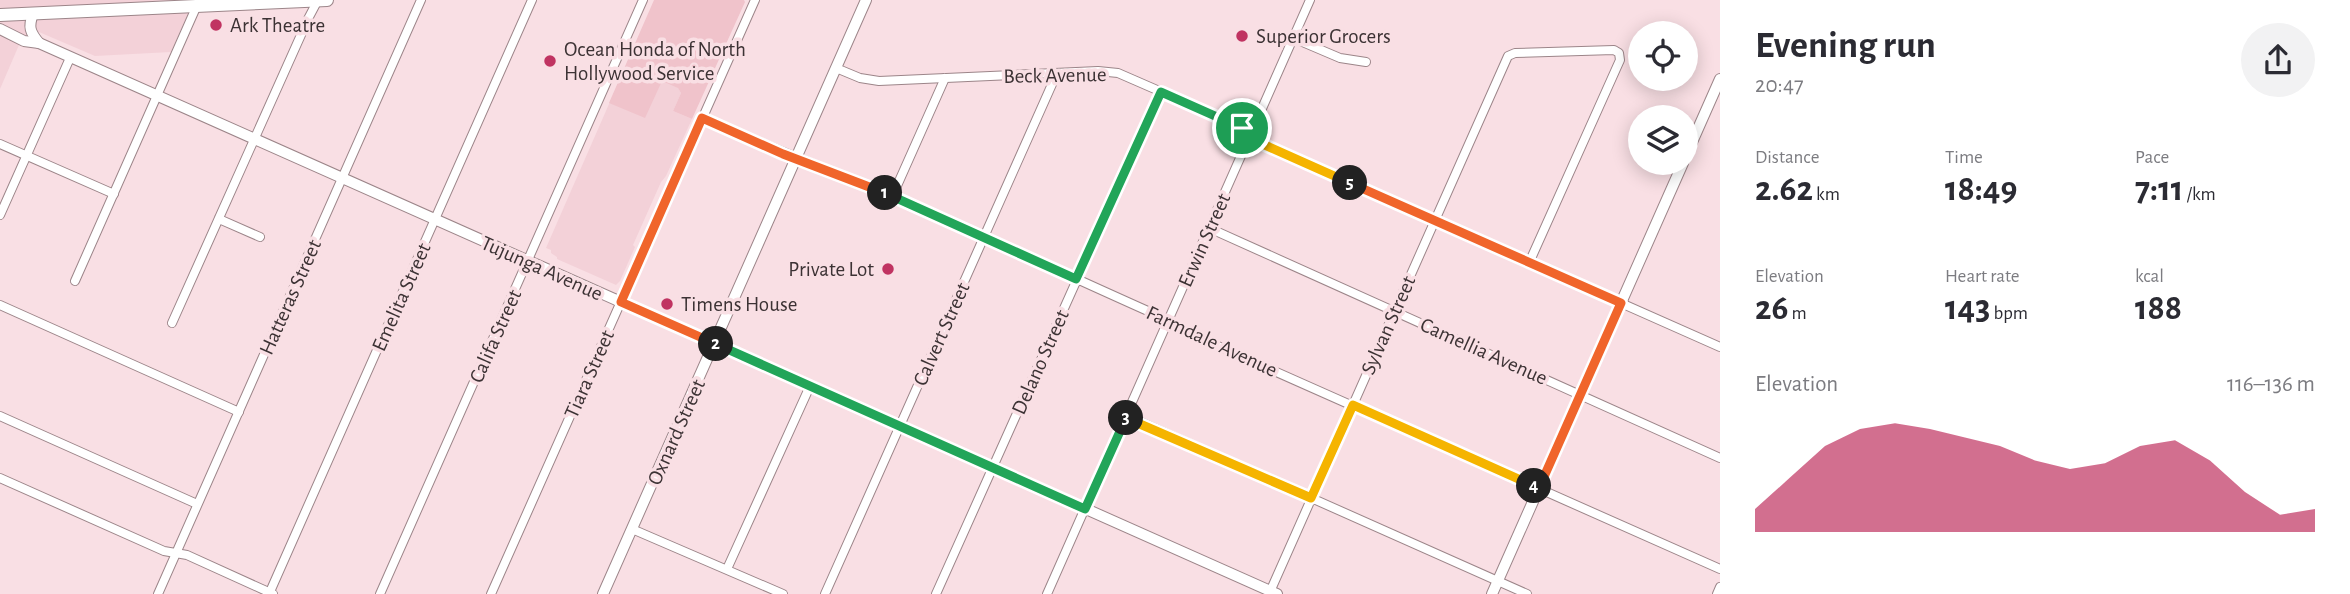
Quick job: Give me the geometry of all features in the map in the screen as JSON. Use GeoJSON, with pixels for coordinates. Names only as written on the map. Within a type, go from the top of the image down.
{"type":"FeatureCollection","features":[{"type":"Feature","properties":{"kind":"main road"},"geometry":{"type":"LineString","coordinates":[[0,15],[198,3],[327,0]]}},
{"type":"Feature","properties":{"kind":"street"},"geometry":{"type":"LineString","coordinates":[[172,324],[318,0]]}},
{"type":"Feature","properties":{"kind":"street","name":"Hatteras Street"},"geometry":{"type":"LineString","coordinates":[[158,594],[421,0]]}},
{"type":"Feature","properties":{"kind":"street","name":"Emelita Street"},"geometry":{"type":"LineString","coordinates":[[271,593],[532,0]]}},
{"type":"Feature","properties":{"kind":"street","name":"Califa Street"},"geometry":{"type":"LineString","coordinates":[[380,594],[643,0]]}},
{"type":"Feature","properties":{"kind":"street","name":"Tiara Street"},"geometry":{"type":"LineString","coordinates":[[491,594],[755,0]]}},
{"type":"Feature","properties":{"kind":"street","name":"Oxnard Street"},"geometry":{"type":"LineString","coordinates":[[603,594],[866,0]]}},
{"type":"Feature","properties":{"kind":"street","name":"Erwin Street"},"geometry":{"type":"LineString","coordinates":[[1047,594],[1310,0]]}},
{"type":"Feature","properties":{"kind":"street"},"geometry":{"type":"LineString","coordinates":[[75,281],[198,3]]}},
{"type":"Feature","properties":{"kind":"street"},"geometry":{"type":"LineString","coordinates":[[33,14],[29,24],[30,33],[38,43]]}},
{"type":"Feature","properties":{"kind":"street","name":"Tujunga Avenue"},"geometry":{"type":"LineString","coordinates":[[0,29],[24,41],[38,43],[343,178],[1272,593]]}},
{"type":"Feature","properties":{"kind":"street"},"geometry":{"type":"LineString","coordinates":[[1293,38],[1340,58],[1366,62]]}},
{"type":"Feature","properties":{"kind":"street","name":"Sylvan Street"},"geometry":{"type":"LineString","coordinates":[[1272,593],[1311,498],[1508,56],[1516,53],[1614,50],[1619,53],[1620,60],[1529,262]]}},
{"type":"Feature","properties":{"kind":"street"},"geometry":{"type":"LineString","coordinates":[[0,215],[70,58]]}},
{"type":"Feature","properties":{"kind":"street","name":"Beck Avenue"},"geometry":{"type":"LineString","coordinates":[[836,68],[860,78],[879,81],[1098,71],[1118,73],[1242,128],[1258,142],[1621,303],[1719,343]]}},
{"type":"Feature","properties":{"kind":"street","name":"Calvert Street"},"geometry":{"type":"LineString","coordinates":[[825,594],[1057,73]]}},
{"type":"Feature","properties":{"kind":"street"},"geometry":{"type":"LineString","coordinates":[[892,197],[945,78]]}},
{"type":"Feature","properties":{"kind":"street"},"geometry":{"type":"LineString","coordinates":[[1698,129],[1720,79]]}},
{"type":"Feature","properties":{"kind":"street","name":"Delano Street"},"geometry":{"type":"LineString","coordinates":[[936,594],[1161,92]]}},
{"type":"Feature","properties":{"kind":"street","name":"Farmdale Avenue"},"geometry":{"type":"LineString","coordinates":[[702,118],[984,237],[1167,322],[1720,569]]}},
{"type":"Feature","properties":{"kind":"street"},"geometry":{"type":"LineString","coordinates":[[0,144],[114,194]]}},
{"type":"Feature","properties":{"kind":"street"},"geometry":{"type":"LineString","coordinates":[[1492,594],[1678,175]]}},
{"type":"Feature","properties":{"kind":"street"},"geometry":{"type":"LineString","coordinates":[[219,219],[260,237]]}},
{"type":"Feature","properties":{"kind":"street","name":"Camellia Avenue"},"geometry":{"type":"LineString","coordinates":[[1209,228],[1720,458]]}},
{"type":"Feature","properties":{"kind":"street"},"geometry":{"type":"LineString","coordinates":[[0,305],[239,412]]}},
{"type":"Feature","properties":{"kind":"street"},"geometry":{"type":"LineString","coordinates":[[727,569],[810,386]]}},
{"type":"Feature","properties":{"kind":"street"},"geometry":{"type":"LineString","coordinates":[[0,416],[197,505]]}},
{"type":"Feature","properties":{"kind":"street"},"geometry":{"type":"LineString","coordinates":[[1127,416],[1527,594]]}},
{"type":"Feature","properties":{"kind":"street"},"geometry":{"type":"LineString","coordinates":[[0,478],[164,551],[187,555],[271,593]]}},
{"type":"Feature","properties":{"kind":"street"},"geometry":{"type":"LineString","coordinates":[[632,529],[783,594]]}},
{"type":"Feature","properties":{"kind":"street"},"geometry":{"type":"LineString","coordinates":[[1717,594],[1720,587]]}},
{"type":"Feature","properties":{"kind":"shaded area"},"geometry":{"type":"Polygon","coordinates":[[[0,0],[194,0],[171,52],[95,56],[39,32],[19,45],[0,89],[0,0]]]}},
{"type":"Feature","properties":{"kind":"shaded area"},"geometry":{"type":"Polygon","coordinates":[[[654,0],[745,2],[692,119],[673,111],[681,93],[678,88],[662,81],[645,118],[609,103],[654,0]]]}},
{"type":"Feature","properties":{"kind":"shaded area"},"geometry":{"type":"Polygon","coordinates":[[[644,24],[681,93],[673,111],[692,119],[616,285],[557,259],[551,250],[546,248],[644,24]]]}},
{"type":"Feature","properties":{"kind":"place","name":"Ark Theatre"},"geometry":{"type":"Point","coordinates":[216,25]}},
{"type":"Feature","properties":{"kind":"place","name":"Superior Grocers"},"geometry":{"type":"Point","coordinates":[1242,36]}},
{"type":"Feature","properties":{"kind":"place","name":"Ocean Honda of North Hollywood Service"},"geometry":{"type":"Point","coordinates":[550,61]}},
{"type":"Feature","properties":{"kind":"place","name":"Private Lot"},"geometry":{"type":"Point","coordinates":[888,269]}},
{"type":"Feature","properties":{"kind":"place","name":"Timens House"},"geometry":{"type":"Point","coordinates":[667,304]}},
{"type":"Feature","properties":{"kind":"route"},"geometry":{"type":"LineString","coordinates":[[1161,92],[1242,128],[1258,142],[1621,303],[1539,488],[1353,405],[1311,498],[1127,416],[1085,509],[621,302],[702,118],[783,154],[892,197],[1076,279],[1161,92]]}}]}
